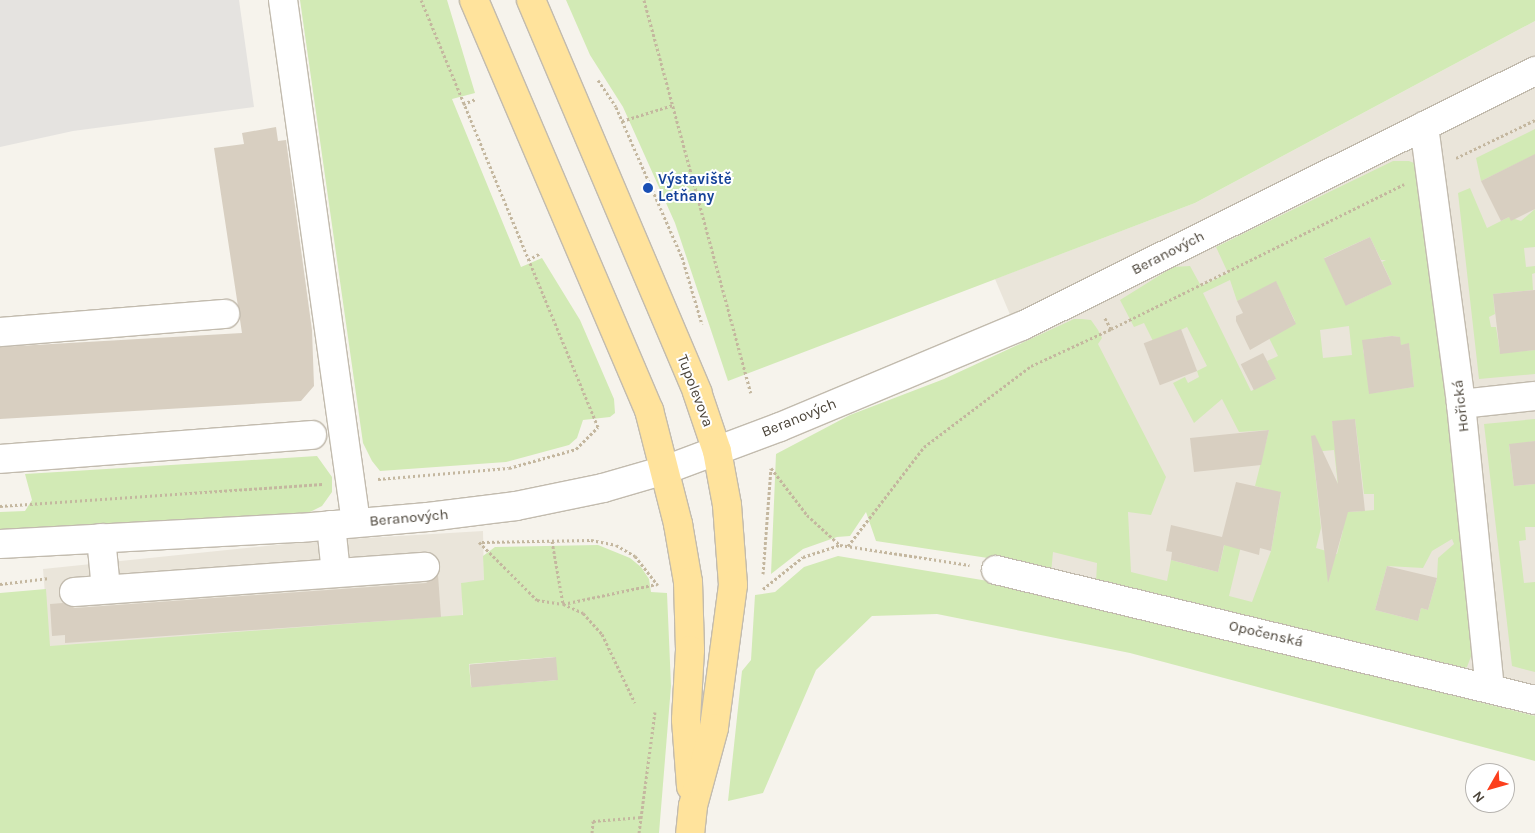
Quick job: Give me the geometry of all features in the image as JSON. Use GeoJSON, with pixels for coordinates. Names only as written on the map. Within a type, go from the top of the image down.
{"type":"FeatureCollection","features":[{"type":"Feature","properties":{"kind":"main road","name":"Tupolevova"},"geometry":{"type":"LineString","coordinates":[[474,0],[643,395],[665,470],[688,582],[690,650],[686,720],[693,806]]}},
{"type":"Feature","properties":{"kind":"main road","name":"Tupolevova"},"geometry":{"type":"LineString","coordinates":[[531,0],[694,383],[717,451],[727,505],[733,585],[714,728],[693,806],[690,833]]}},
{"type":"Feature","properties":{"kind":"street"},"geometry":{"type":"LineString","coordinates":[[283,0],[352,482],[343,524],[336,573]]}},
{"type":"Feature","properties":{"kind":"street","name":"Beranových"},"geometry":{"type":"LineString","coordinates":[[0,544],[343,524],[516,506],[603,488],[665,470],[717,451],[1022,326],[1535,71]]}},
{"type":"Feature","properties":{"kind":"street","name":"Hořická"},"geometry":{"type":"LineString","coordinates":[[1424,126],[1461,404],[1490,688]]}},
{"type":"Feature","properties":{"kind":"street"},"geometry":{"type":"LineString","coordinates":[[0,332],[225,314]]}},
{"type":"Feature","properties":{"kind":"street"},"geometry":{"type":"LineString","coordinates":[[1461,404],[1535,396]]}},
{"type":"Feature","properties":{"kind":"street"},"geometry":{"type":"LineString","coordinates":[[0,459],[312,435]]}},
{"type":"Feature","properties":{"kind":"street"},"geometry":{"type":"LineString","coordinates":[[101,538],[106,590]]}},
{"type":"Feature","properties":{"kind":"street"},"geometry":{"type":"LineString","coordinates":[[74,592],[425,567]]}},
{"type":"Feature","properties":{"kind":"street","name":"Opočenská"},"geometry":{"type":"LineString","coordinates":[[996,570],[1535,700]]}},
{"type":"Feature","properties":{"kind":"path"},"geometry":{"type":"LineString","coordinates":[[0,506],[352,482],[508,468],[576,449],[598,427],[463,104],[422,0]]}},
{"type":"Feature","properties":{"kind":"path"},"geometry":{"type":"LineString","coordinates":[[644,0],[751,393]]}},
{"type":"Feature","properties":{"kind":"path"},"geometry":{"type":"LineString","coordinates":[[596,76],[622,121],[682,257],[705,334]]}},
{"type":"Feature","properties":{"kind":"path"},"geometry":{"type":"LineString","coordinates":[[463,104],[476,100]]}},
{"type":"Feature","properties":{"kind":"path"},"geometry":{"type":"LineString","coordinates":[[622,121],[673,105]]}},
{"type":"Feature","properties":{"kind":"path"},"geometry":{"type":"LineString","coordinates":[[848,546],[924,447],[1031,366],[1111,329],[1535,120]]}},
{"type":"Feature","properties":{"kind":"path"},"geometry":{"type":"LineString","coordinates":[[528,260],[539,254]]}},
{"type":"Feature","properties":{"kind":"path"},"geometry":{"type":"LineString","coordinates":[[1092,291],[1111,329]]}},
{"type":"Feature","properties":{"kind":"path"},"geometry":{"type":"LineString","coordinates":[[763,575],[771,468],[807,515],[840,544],[996,570]]}},
{"type":"Feature","properties":{"kind":"path"},"geometry":{"type":"LineString","coordinates":[[470,542],[591,540],[616,545],[635,556],[657,584],[563,604]]}},
{"type":"Feature","properties":{"kind":"path"},"geometry":{"type":"LineString","coordinates":[[552,541],[563,604]]}},
{"type":"Feature","properties":{"kind":"path"},"geometry":{"type":"LineString","coordinates":[[479,542],[537,600],[563,604],[583,613],[602,634],[635,703]]}},
{"type":"Feature","properties":{"kind":"path"},"geometry":{"type":"LineString","coordinates":[[762,589],[802,557],[840,544]]}},
{"type":"Feature","properties":{"kind":"path"},"geometry":{"type":"LineString","coordinates":[[640,833],[656,706]]}},
{"type":"Feature","properties":{"kind":"path"},"geometry":{"type":"LineString","coordinates":[[592,833],[593,821],[642,817]]}},
{"type":"Feature","properties":{"kind":"shaded area"},"geometry":{"type":"Polygon","coordinates":[[[0,0],[239,0],[254,107],[73,131],[0,147],[0,0]]]}},
{"type":"Feature","properties":{"kind":"shaded area"},"geometry":{"type":"Polygon","coordinates":[[[1535,21],[1535,716],[994,582],[1036,376],[995,279],[1195,203],[1535,21]]]}},
{"type":"Feature","properties":{"kind":"shaded area"},"geometry":{"type":"Polygon","coordinates":[[[483,531],[484,581],[462,583],[463,645],[49,646],[43,569],[315,541],[483,531]]]}},
{"type":"Feature","properties":{"kind":"green space"},"geometry":{"type":"Polygon","coordinates":[[[300,0],[447,0],[475,93],[452,99],[521,267],[542,258],[580,320],[614,399],[615,413],[610,417],[583,420],[577,438],[569,445],[506,462],[380,471],[372,461],[363,443],[300,0]]]}},
{"type":"Feature","properties":{"kind":"green space"},"geometry":{"type":"Polygon","coordinates":[[[566,0],[1535,0],[1535,21],[1195,203],[728,381],[675,223],[623,107],[590,55],[566,0]]]}},
{"type":"Feature","properties":{"kind":"green space"},"geometry":{"type":"Polygon","coordinates":[[[1535,129],[1535,165],[1530,157],[1481,181],[1476,158],[1535,129]]]}},
{"type":"Feature","properties":{"kind":"green space"},"geometry":{"type":"Polygon","coordinates":[[[1393,161],[1409,161],[1419,165],[1476,643],[1467,667],[1454,672],[1096,583],[1097,563],[1053,552],[1051,573],[1001,560],[876,541],[866,512],[850,536],[837,537],[803,549],[771,574],[776,454],[850,415],[944,379],[1074,319],[1082,319],[1091,320],[1098,330],[1102,338],[1098,344],[1166,477],[1151,515],[1128,512],[1131,572],[1167,581],[1171,560],[1218,572],[1226,538],[1243,538],[1229,596],[1252,602],[1271,551],[1281,493],[1255,486],[1269,430],[1239,432],[1222,399],[1194,423],[1173,383],[1185,377],[1188,383],[1199,377],[1197,371],[1207,366],[1187,327],[1154,343],[1144,323],[1134,327],[1120,300],[1173,267],[1190,266],[1201,286],[1228,273],[1216,247],[1393,161]],[[1370,237],[1324,258],[1347,305],[1392,284],[1382,262],[1386,260],[1381,260],[1370,237]],[[1230,280],[1203,293],[1251,391],[1276,379],[1267,361],[1278,356],[1269,338],[1295,321],[1276,282],[1237,301],[1230,280]],[[1349,326],[1320,330],[1323,358],[1352,355],[1349,326]],[[1392,336],[1370,339],[1363,350],[1373,393],[1414,387],[1409,344],[1401,345],[1399,337],[1392,336]],[[1355,419],[1332,422],[1350,512],[1374,510],[1374,494],[1364,494],[1355,419]],[[1334,450],[1313,452],[1321,528],[1316,548],[1337,554],[1343,530],[1334,450]],[[1452,539],[1432,551],[1423,568],[1387,566],[1375,610],[1418,621],[1421,608],[1428,610],[1437,578],[1438,558],[1454,544],[1452,539]]]}},
{"type":"Feature","properties":{"kind":"green space"},"geometry":{"type":"Polygon","coordinates":[[[1470,188],[1487,228],[1509,217],[1521,221],[1535,209],[1535,247],[1524,248],[1526,267],[1535,266],[1535,273],[1532,274],[1533,290],[1493,294],[1495,314],[1489,317],[1491,327],[1496,327],[1500,353],[1535,350],[1535,374],[1479,379],[1458,193],[1470,188]]]}},
{"type":"Feature","properties":{"kind":"green space"},"geometry":{"type":"Polygon","coordinates":[[[1535,419],[1535,441],[1509,445],[1514,486],[1535,484],[1535,527],[1525,527],[1526,540],[1519,541],[1524,583],[1535,582],[1535,672],[1512,666],[1484,424],[1535,419]]]}},
{"type":"Feature","properties":{"kind":"green space"},"geometry":{"type":"Polygon","coordinates":[[[317,456],[332,477],[332,492],[322,506],[308,513],[0,531],[0,512],[25,511],[32,500],[25,474],[317,456]]]}},
{"type":"Feature","properties":{"kind":"green space"},"geometry":{"type":"Polygon","coordinates":[[[598,545],[630,558],[641,567],[649,579],[651,592],[667,593],[671,686],[659,833],[0,833],[0,593],[46,589],[50,646],[463,615],[461,583],[484,580],[483,556],[495,547],[598,545]],[[555,657],[469,664],[471,687],[557,680],[555,657]]]}},
{"type":"Feature","properties":{"kind":"green space"},"geometry":{"type":"Polygon","coordinates":[[[838,556],[994,582],[1535,716],[1535,761],[1130,653],[937,614],[872,616],[816,670],[763,793],[728,801],[742,671],[751,660],[755,595],[775,592],[804,567],[838,556]]]}},
{"type":"Feature","properties":{"kind":"building"},"geometry":{"type":"Polygon","coordinates":[[[276,127],[278,141],[286,140],[312,330],[314,386],[301,401],[0,419],[0,347],[242,333],[214,148],[244,144],[242,133],[276,127]]]}},
{"type":"Feature","properties":{"kind":"building"},"geometry":{"type":"Polygon","coordinates":[[[1535,154],[1535,209],[1511,221],[1509,217],[1501,221],[1481,181],[1535,154]]]}},
{"type":"Feature","properties":{"kind":"building"},"geometry":{"type":"Polygon","coordinates":[[[1370,237],[1392,284],[1346,306],[1324,259],[1370,237]]]}},
{"type":"Feature","properties":{"kind":"building"},"geometry":{"type":"Polygon","coordinates":[[[1276,281],[1296,324],[1250,350],[1236,321],[1236,316],[1243,313],[1237,301],[1276,281]]]}},
{"type":"Feature","properties":{"kind":"building"},"geometry":{"type":"Polygon","coordinates":[[[1535,290],[1535,350],[1500,354],[1493,294],[1535,290]]]}},
{"type":"Feature","properties":{"kind":"building"},"geometry":{"type":"Polygon","coordinates":[[[1181,329],[1197,371],[1160,385],[1144,343],[1181,329]]]}},
{"type":"Feature","properties":{"kind":"building"},"geometry":{"type":"Polygon","coordinates":[[[1392,336],[1400,337],[1401,345],[1409,343],[1414,387],[1369,394],[1362,340],[1392,336]]]}},
{"type":"Feature","properties":{"kind":"building"},"geometry":{"type":"Polygon","coordinates":[[[1263,353],[1276,379],[1254,390],[1241,364],[1263,353]]]}},
{"type":"Feature","properties":{"kind":"building"},"geometry":{"type":"Polygon","coordinates":[[[1355,419],[1365,511],[1348,512],[1328,583],[1311,436],[1315,435],[1338,484],[1332,421],[1355,419]]]}},
{"type":"Feature","properties":{"kind":"building"},"geometry":{"type":"Polygon","coordinates":[[[1269,430],[1261,465],[1194,472],[1190,438],[1269,430]]]}},
{"type":"Feature","properties":{"kind":"building"},"geometry":{"type":"Polygon","coordinates":[[[1535,441],[1535,484],[1514,486],[1509,444],[1535,441]]]}},
{"type":"Feature","properties":{"kind":"building"},"geometry":{"type":"Polygon","coordinates":[[[1236,482],[1281,492],[1271,551],[1260,548],[1259,555],[1224,545],[1218,572],[1171,560],[1172,552],[1166,551],[1171,525],[1222,537],[1236,482]]]}},
{"type":"Feature","properties":{"kind":"building"},"geometry":{"type":"Polygon","coordinates":[[[1387,566],[1437,578],[1428,610],[1421,608],[1418,621],[1375,610],[1387,566]]]}},
{"type":"Feature","properties":{"kind":"building"},"geometry":{"type":"Polygon","coordinates":[[[438,575],[441,617],[65,643],[65,635],[52,636],[50,604],[63,603],[75,608],[426,583],[438,575]]]}},
{"type":"Feature","properties":{"kind":"building"},"geometry":{"type":"Polygon","coordinates":[[[556,657],[558,680],[471,687],[469,665],[556,657]]]}},
{"type":"Feature","properties":{"kind":"place","name":"Výstaviště Letňany"},"geometry":{"type":"Point","coordinates":[648,188]}}]}
